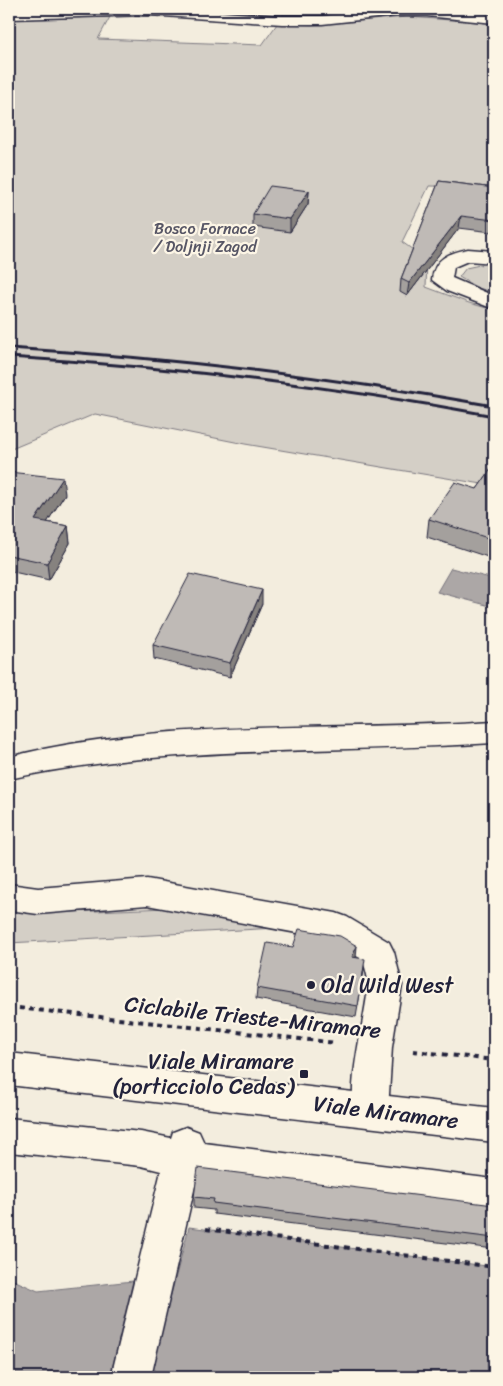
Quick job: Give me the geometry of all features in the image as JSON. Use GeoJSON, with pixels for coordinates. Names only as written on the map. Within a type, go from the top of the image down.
{"type":"FeatureCollection","features":[{"type":"Feature","properties":{"kind":"street"},"geometry":{"type":"LineString","coordinates":[[9,15],[149,11],[298,20],[427,12],[494,19]]}},
{"type":"Feature","properties":{"kind":"street"},"geometry":{"type":"LineString","coordinates":[[494,257],[479,254],[457,258],[446,263],[442,270],[442,280],[454,287],[494,303]]}},
{"type":"Feature","properties":{"kind":"street"},"geometry":{"type":"LineString","coordinates":[[9,768],[34,761],[112,749],[216,741],[423,738],[494,732]]}},
{"type":"Feature","properties":{"kind":"street"},"geometry":{"type":"LineString","coordinates":[[9,897],[38,901],[147,892],[336,928],[378,952],[385,985],[375,1047],[370,1110]]}},
{"type":"Feature","properties":{"kind":"street","name":"Viale Miramare"},"geometry":{"type":"LineString","coordinates":[[9,1069],[494,1125]]}},
{"type":"Feature","properties":{"kind":"street"},"geometry":{"type":"LineString","coordinates":[[9,1136],[141,1149],[184,1151],[494,1197]]}},
{"type":"Feature","properties":{"kind":"street"},"geometry":{"type":"LineString","coordinates":[[131,1377],[184,1151]]}},
{"type":"Feature","properties":{"kind":"path","name":"Ciclabile Trieste-Miramare"},"geometry":{"type":"LineString","coordinates":[[9,1007],[494,1060]]}},
{"type":"Feature","properties":{"kind":"path"},"geometry":{"type":"LineString","coordinates":[[199,1228],[494,1267]]}},
{"type":"Feature","properties":{"kind":"path"},"geometry":{"type":"LineString","coordinates":[[493,1377],[494,1367]]}},
{"type":"Feature","properties":{"kind":"green space"},"geometry":{"type":"Polygon","coordinates":[[[282,9],[384,9],[315,16],[283,15],[282,9]]]}},
{"type":"Feature","properties":{"kind":"green space","name":"Bosco Fornace / Doljnji Zagod"},"geometry":{"type":"Polygon","coordinates":[[[110,17],[98,39],[262,45],[277,24],[311,25],[407,17],[494,23],[494,187],[429,186],[402,242],[427,260],[426,287],[494,310],[494,486],[245,444],[95,414],[9,450],[9,19],[110,17]]]}},
{"type":"Feature","properties":{"kind":"green space"},"geometry":{"type":"Polygon","coordinates":[[[484,264],[494,267],[494,293],[476,287],[459,277],[466,268],[484,264]]]}},
{"type":"Feature","properties":{"kind":"green space"},"geometry":{"type":"Polygon","coordinates":[[[167,908],[276,928],[9,943],[9,909],[71,912],[167,908]]]}},
{"type":"Feature","properties":{"kind":"shaded area"},"geometry":{"type":"Polygon","coordinates":[[[451,568],[494,579],[494,607],[437,592],[451,568]]]}},
{"type":"Feature","properties":{"kind":"shaded area"},"geometry":{"type":"Polygon","coordinates":[[[189,1227],[494,1267],[493,1377],[149,1377],[189,1227]]]}},
{"type":"Feature","properties":{"kind":"shaded area"},"geometry":{"type":"Polygon","coordinates":[[[9,1278],[38,1291],[133,1281],[110,1377],[9,1377],[9,1278]]]}},
{"type":"Feature","properties":{"kind":"building"},"geometry":{"type":"Polygon","coordinates":[[[439,181],[494,188],[494,220],[461,216],[409,283],[401,279],[439,181]]]}},
{"type":"Feature","properties":{"kind":"building"},"geometry":{"type":"Polygon","coordinates":[[[270,186],[309,191],[290,219],[253,214],[270,186]]]}},
{"type":"Feature","properties":{"kind":"building"},"geometry":{"type":"Polygon","coordinates":[[[494,465],[494,540],[429,519],[455,482],[477,489],[494,465]]]}},
{"type":"Feature","properties":{"kind":"building"},"geometry":{"type":"Polygon","coordinates":[[[9,472],[63,478],[35,520],[68,526],[47,563],[9,555],[9,472]]]}},
{"type":"Feature","properties":{"kind":"building"},"geometry":{"type":"Polygon","coordinates":[[[190,574],[262,590],[230,663],[153,645],[190,574]]]}},
{"type":"Feature","properties":{"kind":"building"},"geometry":{"type":"Polygon","coordinates":[[[299,929],[340,936],[357,946],[352,957],[365,959],[358,1006],[257,988],[267,943],[293,947],[299,929]]]}},
{"type":"Feature","properties":{"kind":"building"},"geometry":{"type":"Polygon","coordinates":[[[198,1168],[494,1205],[494,1238],[213,1203],[214,1199],[194,1197],[198,1168]]]}},
{"type":"Feature","properties":{"kind":"railway"},"geometry":{"type":"LineString","coordinates":[[9,348],[131,357],[252,370],[373,386],[494,406]]}},
{"type":"Feature","properties":{"kind":"railway"},"geometry":{"type":"LineString","coordinates":[[9,357],[131,366],[252,379],[434,405],[494,416]]}},
{"type":"Feature","properties":{"kind":"place","name":"Old Wild West"},"geometry":{"type":"Point","coordinates":[311,985]}},
{"type":"Feature","properties":{"kind":"place","name":"Viale Miramare (porticciolo Cedas)"},"geometry":{"type":"Point","coordinates":[304,1074]}}]}
